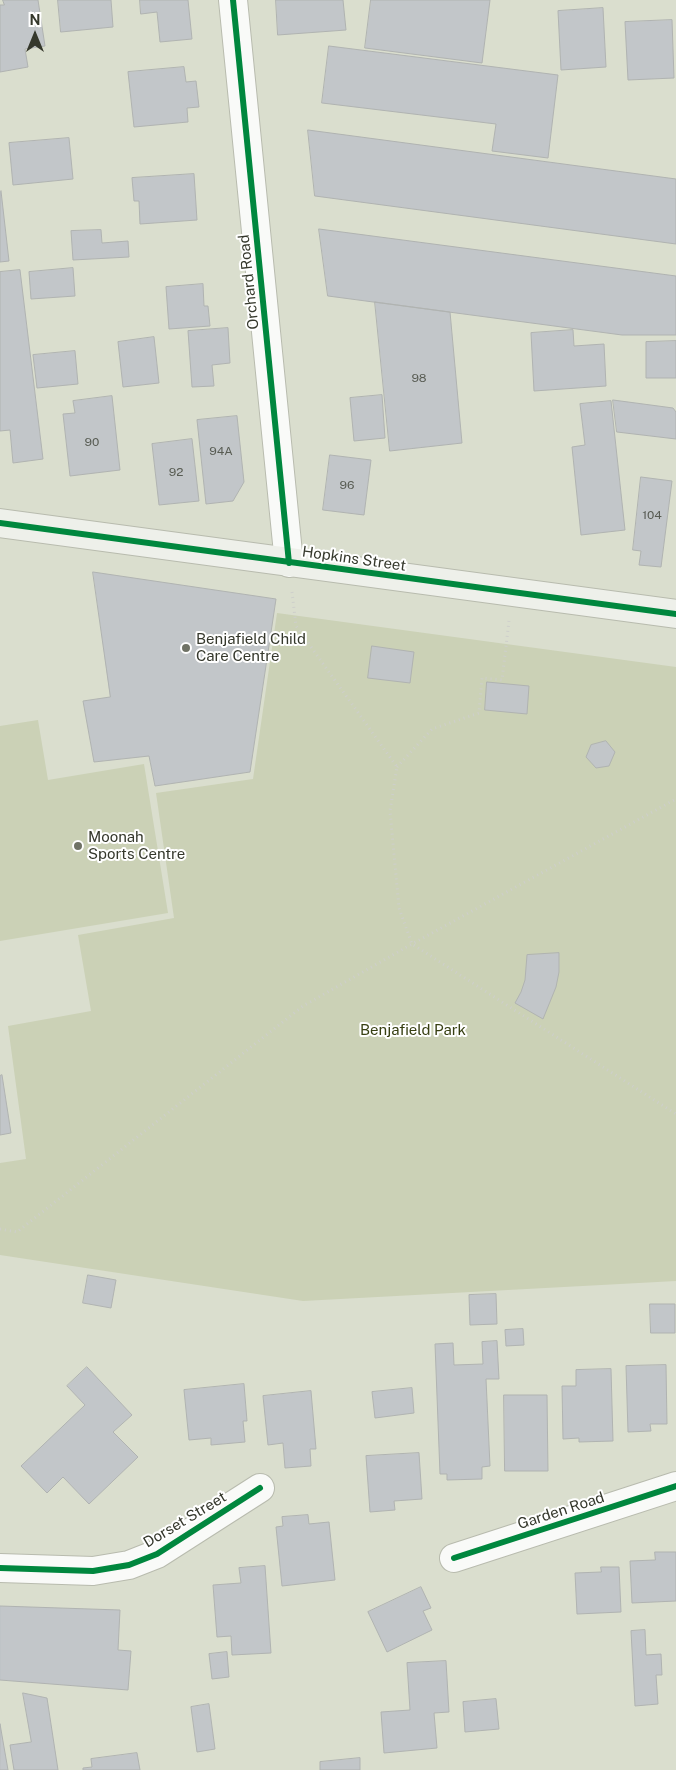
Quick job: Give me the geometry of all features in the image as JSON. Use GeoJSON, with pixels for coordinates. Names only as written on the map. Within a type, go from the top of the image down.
{"type":"FeatureCollection","features":[{"type":"Feature","properties":{"kind":"street","name":"Orchard Road"},"geometry":{"type":"LineString","coordinates":[[233,0],[289,562]]}},
{"type":"Feature","properties":{"kind":"street","name":"Hopkins Street"},"geometry":{"type":"LineString","coordinates":[[0,523],[676,614]]}},
{"type":"Feature","properties":{"kind":"street","name":"Garden Road"},"geometry":{"type":"LineString","coordinates":[[454,1558],[676,1486]]}},
{"type":"Feature","properties":{"kind":"street","name":"Dorset Street"},"geometry":{"type":"LineString","coordinates":[[0,1568],[94,1571],[129,1565],[157,1554],[260,1488]]}},
{"type":"Feature","properties":{"kind":"path"},"geometry":{"type":"LineString","coordinates":[[289,562],[296,626],[397,767]]}},
{"type":"Feature","properties":{"kind":"path"},"geometry":{"type":"LineString","coordinates":[[512,592],[502,680],[482,678],[479,713],[432,729],[397,767],[390,811],[399,908],[412,944],[676,1114]]}},
{"type":"Feature","properties":{"kind":"path"},"geometry":{"type":"LineString","coordinates":[[0,1230],[17,1232],[303,1006],[676,799]]}},
{"type":"Feature","properties":{"kind":"green space","name":"Benjafield Park"},"geometry":{"type":"Polygon","coordinates":[[[277,613],[676,667],[676,1281],[303,1301],[0,1255],[0,1163],[26,1159],[8,1026],[91,1011],[78,935],[174,918],[156,793],[253,779],[277,613]]]}},
{"type":"Feature","properties":{"kind":"green space","name":"Moonah Sports Centre"},"geometry":{"type":"Polygon","coordinates":[[[38,720],[48,780],[144,764],[168,913],[0,941],[0,726],[38,720]]]}},
{"type":"Feature","properties":{"kind":"building"},"geometry":{"type":"Polygon","coordinates":[[[3,0],[38,0],[45,46],[25,49],[28,67],[0,72],[0,5],[4,5],[3,0]]]}},
{"type":"Feature","properties":{"kind":"building"},"geometry":{"type":"Polygon","coordinates":[[[58,0],[111,0],[113,27],[61,32],[58,0]]]}},
{"type":"Feature","properties":{"kind":"building"},"geometry":{"type":"Polygon","coordinates":[[[140,0],[188,0],[192,39],[160,42],[157,12],[141,14],[140,0]]]}},
{"type":"Feature","properties":{"kind":"building"},"geometry":{"type":"Polygon","coordinates":[[[276,0],[343,0],[346,30],[278,35],[276,0]]]}},
{"type":"Feature","properties":{"kind":"building"},"geometry":{"type":"Polygon","coordinates":[[[371,0],[490,0],[482,63],[365,48],[371,0]]]}},
{"type":"Feature","properties":{"kind":"building"},"geometry":{"type":"Polygon","coordinates":[[[603,8],[606,67],[561,70],[558,11],[603,8]]]}},
{"type":"Feature","properties":{"kind":"building"},"geometry":{"type":"Polygon","coordinates":[[[672,20],[674,78],[628,80],[625,22],[672,20]]]}},
{"type":"Feature","properties":{"kind":"building"},"geometry":{"type":"Polygon","coordinates":[[[329,46],[558,75],[548,158],[492,151],[496,124],[322,103],[329,46]]]}},
{"type":"Feature","properties":{"kind":"building"},"geometry":{"type":"Polygon","coordinates":[[[184,67],[186,82],[196,81],[199,107],[187,108],[188,122],[134,127],[128,72],[184,67]]]}},
{"type":"Feature","properties":{"kind":"building"},"geometry":{"type":"Polygon","coordinates":[[[308,130],[676,179],[676,244],[315,196],[308,130]]]}},
{"type":"Feature","properties":{"kind":"building"},"geometry":{"type":"Polygon","coordinates":[[[69,138],[73,179],[13,185],[9,143],[69,138]]]}},
{"type":"Feature","properties":{"kind":"building"},"geometry":{"type":"Polygon","coordinates":[[[194,174],[197,220],[140,224],[139,201],[134,201],[132,178],[194,174]]]}},
{"type":"Feature","properties":{"kind":"building"},"geometry":{"type":"Polygon","coordinates":[[[0,192],[9,261],[0,262],[0,192]]]}},
{"type":"Feature","properties":{"kind":"building"},"geometry":{"type":"Polygon","coordinates":[[[319,229],[676,276],[676,335],[622,335],[328,296],[319,229]]]}},
{"type":"Feature","properties":{"kind":"building"},"geometry":{"type":"Polygon","coordinates":[[[101,230],[102,243],[128,241],[129,257],[73,260],[71,231],[101,230]]]}},
{"type":"Feature","properties":{"kind":"building"},"geometry":{"type":"Polygon","coordinates":[[[73,268],[75,296],[31,299],[29,272],[73,268]]]}},
{"type":"Feature","properties":{"kind":"building"},"geometry":{"type":"Polygon","coordinates":[[[20,270],[43,459],[13,463],[10,430],[0,431],[0,272],[20,270]]]}},
{"type":"Feature","properties":{"kind":"building"},"geometry":{"type":"Polygon","coordinates":[[[203,284],[204,306],[208,306],[210,326],[169,329],[166,287],[203,284]]]}},
{"type":"Feature","properties":{"kind":"building"},"geometry":{"type":"Polygon","coordinates":[[[375,302],[450,312],[462,443],[390,451],[375,302]]]}},
{"type":"Feature","properties":{"kind":"building"},"geometry":{"type":"Polygon","coordinates":[[[228,328],[230,363],[212,365],[214,386],[192,387],[188,331],[228,328]]]}},
{"type":"Feature","properties":{"kind":"building"},"geometry":{"type":"Polygon","coordinates":[[[573,330],[574,346],[604,344],[606,386],[534,391],[531,333],[573,330]]]}},
{"type":"Feature","properties":{"kind":"building"},"geometry":{"type":"Polygon","coordinates":[[[154,337],[159,383],[123,387],[118,342],[154,337]]]}},
{"type":"Feature","properties":{"kind":"building"},"geometry":{"type":"Polygon","coordinates":[[[676,341],[676,378],[646,378],[646,342],[676,341]]]}},
{"type":"Feature","properties":{"kind":"building"},"geometry":{"type":"Polygon","coordinates":[[[75,351],[78,384],[37,388],[33,355],[75,351]]]}},
{"type":"Feature","properties":{"kind":"building"},"geometry":{"type":"Polygon","coordinates":[[[382,395],[385,438],[354,441],[350,398],[382,395]]]}},
{"type":"Feature","properties":{"kind":"building"},"geometry":{"type":"Polygon","coordinates":[[[112,396],[120,470],[70,476],[63,414],[75,413],[73,401],[112,396]]]}},
{"type":"Feature","properties":{"kind":"building"},"geometry":{"type":"Polygon","coordinates":[[[613,400],[673,408],[676,412],[676,439],[617,432],[613,400]]]}},
{"type":"Feature","properties":{"kind":"building"},"geometry":{"type":"Polygon","coordinates":[[[611,401],[625,530],[581,535],[572,447],[585,445],[580,404],[611,401]]]}},
{"type":"Feature","properties":{"kind":"building"},"geometry":{"type":"Polygon","coordinates":[[[237,416],[244,482],[233,501],[206,504],[197,420],[237,416]]]}},
{"type":"Feature","properties":{"kind":"building"},"geometry":{"type":"Polygon","coordinates":[[[192,439],[199,501],[159,505],[152,444],[192,439]]]}},
{"type":"Feature","properties":{"kind":"building"},"geometry":{"type":"Polygon","coordinates":[[[330,455],[371,460],[364,515],[323,510],[330,455]]]}},
{"type":"Feature","properties":{"kind":"building"},"geometry":{"type":"Polygon","coordinates":[[[641,477],[672,481],[661,567],[639,565],[641,551],[633,550],[641,477]]]}},
{"type":"Feature","properties":{"kind":"building","name":"Benjafield Child Care Centre"},"geometry":{"type":"Polygon","coordinates":[[[93,572],[276,599],[250,772],[155,786],[149,756],[94,762],[83,701],[110,697],[93,572]]]}},
{"type":"Feature","properties":{"kind":"building"},"geometry":{"type":"Polygon","coordinates":[[[372,646],[414,652],[410,683],[368,678],[372,646]]]}},
{"type":"Feature","properties":{"kind":"building"},"geometry":{"type":"Polygon","coordinates":[[[487,682],[529,686],[527,714],[485,710],[487,682]]]}},
{"type":"Feature","properties":{"kind":"building"},"geometry":{"type":"Polygon","coordinates":[[[606,741],[615,752],[609,766],[596,768],[586,757],[591,745],[606,741]]]}},
{"type":"Feature","properties":{"kind":"building"},"geometry":{"type":"Polygon","coordinates":[[[559,953],[559,972],[556,987],[543,1019],[515,1003],[525,980],[527,955],[559,953]]]}},
{"type":"Feature","properties":{"kind":"building"},"geometry":{"type":"Polygon","coordinates":[[[2,1075],[11,1133],[0,1135],[0,1076],[2,1075]]]}},
{"type":"Feature","properties":{"kind":"building"},"geometry":{"type":"Polygon","coordinates":[[[88,1275],[116,1280],[111,1308],[83,1303],[88,1275]]]}},
{"type":"Feature","properties":{"kind":"building"},"geometry":{"type":"Polygon","coordinates":[[[496,1294],[497,1324],[470,1325],[469,1295],[496,1294]]]}},
{"type":"Feature","properties":{"kind":"building"},"geometry":{"type":"Polygon","coordinates":[[[650,1304],[675,1304],[675,1333],[651,1333],[650,1304]]]}},
{"type":"Feature","properties":{"kind":"building"},"geometry":{"type":"Polygon","coordinates":[[[523,1329],[524,1345],[506,1346],[505,1330],[523,1329]]]}},
{"type":"Feature","properties":{"kind":"building"},"geometry":{"type":"Polygon","coordinates":[[[497,1341],[499,1379],[486,1379],[490,1466],[482,1467],[482,1479],[447,1480],[447,1474],[440,1474],[435,1344],[453,1343],[454,1365],[483,1364],[482,1342],[497,1341]]]}},
{"type":"Feature","properties":{"kind":"building"},"geometry":{"type":"Polygon","coordinates":[[[666,1365],[667,1424],[650,1424],[651,1431],[628,1432],[626,1366],[666,1365]]]}},
{"type":"Feature","properties":{"kind":"building"},"geometry":{"type":"Polygon","coordinates":[[[87,1367],[132,1415],[113,1432],[138,1457],[89,1504],[63,1477],[47,1493],[21,1466],[85,1405],[67,1386],[87,1367]]]}},
{"type":"Feature","properties":{"kind":"building"},"geometry":{"type":"Polygon","coordinates":[[[611,1369],[613,1441],[579,1442],[579,1438],[563,1439],[562,1386],[576,1386],[576,1370],[611,1369]]]}},
{"type":"Feature","properties":{"kind":"building"},"geometry":{"type":"Polygon","coordinates":[[[244,1384],[247,1421],[243,1421],[245,1442],[211,1445],[211,1438],[189,1440],[184,1390],[244,1384]]]}},
{"type":"Feature","properties":{"kind":"building"},"geometry":{"type":"Polygon","coordinates":[[[412,1388],[414,1413],[375,1418],[372,1392],[412,1388]]]}},
{"type":"Feature","properties":{"kind":"building"},"geometry":{"type":"Polygon","coordinates":[[[311,1391],[316,1449],[310,1449],[311,1466],[285,1468],[283,1443],[268,1445],[263,1396],[311,1391]]]}},
{"type":"Feature","properties":{"kind":"building"},"geometry":{"type":"Polygon","coordinates":[[[504,1395],[547,1395],[548,1471],[505,1471],[504,1395]]]}},
{"type":"Feature","properties":{"kind":"building"},"geometry":{"type":"Polygon","coordinates":[[[419,1453],[422,1499],[394,1501],[395,1510],[370,1512],[366,1456],[419,1453]]]}},
{"type":"Feature","properties":{"kind":"building"},"geometry":{"type":"Polygon","coordinates":[[[308,1515],[309,1524],[329,1522],[335,1580],[282,1586],[276,1527],[283,1526],[282,1517],[308,1515]]]}},
{"type":"Feature","properties":{"kind":"building"},"geometry":{"type":"Polygon","coordinates":[[[655,1552],[676,1552],[676,1601],[632,1603],[630,1561],[655,1560],[655,1552]]]}},
{"type":"Feature","properties":{"kind":"building"},"geometry":{"type":"Polygon","coordinates":[[[265,1566],[271,1653],[232,1655],[231,1636],[217,1637],[213,1585],[241,1583],[239,1568],[265,1566]]]}},
{"type":"Feature","properties":{"kind":"building"},"geometry":{"type":"Polygon","coordinates":[[[601,1567],[619,1567],[621,1612],[577,1614],[575,1573],[601,1572],[601,1567]]]}},
{"type":"Feature","properties":{"kind":"building"},"geometry":{"type":"Polygon","coordinates":[[[421,1587],[431,1608],[423,1611],[432,1630],[387,1652],[368,1612],[421,1587]]]}},
{"type":"Feature","properties":{"kind":"building"},"geometry":{"type":"Polygon","coordinates":[[[0,1606],[120,1610],[118,1650],[131,1651],[128,1690],[0,1680],[0,1606]]]}},
{"type":"Feature","properties":{"kind":"building"},"geometry":{"type":"Polygon","coordinates":[[[645,1630],[646,1655],[661,1654],[662,1675],[656,1675],[658,1704],[635,1706],[631,1631],[645,1630]]]}},
{"type":"Feature","properties":{"kind":"building"},"geometry":{"type":"Polygon","coordinates":[[[227,1652],[229,1677],[212,1679],[209,1654],[227,1652]]]}},
{"type":"Feature","properties":{"kind":"building"},"geometry":{"type":"Polygon","coordinates":[[[446,1661],[449,1712],[434,1713],[437,1748],[384,1753],[381,1712],[410,1710],[407,1663],[446,1661]]]}},
{"type":"Feature","properties":{"kind":"building"},"geometry":{"type":"Polygon","coordinates":[[[23,1693],[47,1698],[58,1770],[14,1770],[10,1745],[31,1742],[23,1693]]]}},
{"type":"Feature","properties":{"kind":"building"},"geometry":{"type":"Polygon","coordinates":[[[496,1699],[499,1729],[465,1732],[463,1702],[496,1699]]]}},
{"type":"Feature","properties":{"kind":"building"},"geometry":{"type":"Polygon","coordinates":[[[209,1704],[215,1749],[197,1752],[191,1707],[209,1704]]]}},
{"type":"Feature","properties":{"kind":"building"},"geometry":{"type":"Polygon","coordinates":[[[0,1724],[8,1770],[0,1770],[0,1724]]]}},
{"type":"Feature","properties":{"kind":"building"},"geometry":{"type":"Polygon","coordinates":[[[137,1753],[140,1770],[83,1770],[83,1768],[92,1767],[91,1759],[137,1753]]]}},
{"type":"Feature","properties":{"kind":"building"},"geometry":{"type":"Polygon","coordinates":[[[360,1758],[360,1770],[320,1770],[320,1762],[360,1758]]]}},
{"type":"Feature","properties":{"kind":"cycle path"},"geometry":{"type":"LineString","coordinates":[[233,0],[289,563]]}},
{"type":"Feature","properties":{"kind":"cycle path"},"geometry":{"type":"LineString","coordinates":[[0,523],[676,614]]}},
{"type":"Feature","properties":{"kind":"cycle path"},"geometry":{"type":"LineString","coordinates":[[454,1558],[676,1486]]}},
{"type":"Feature","properties":{"kind":"cycle path"},"geometry":{"type":"LineString","coordinates":[[0,1568],[93,1571],[129,1565],[157,1554],[260,1488]]}},
{"type":"Feature","properties":{"kind":"place","name":"Benjafield Child Care Centre"},"geometry":{"type":"Point","coordinates":[186,648]}},
{"type":"Feature","properties":{"kind":"place","name":"Moonah Sports Centre"},"geometry":{"type":"Point","coordinates":[78,846]}}]}
